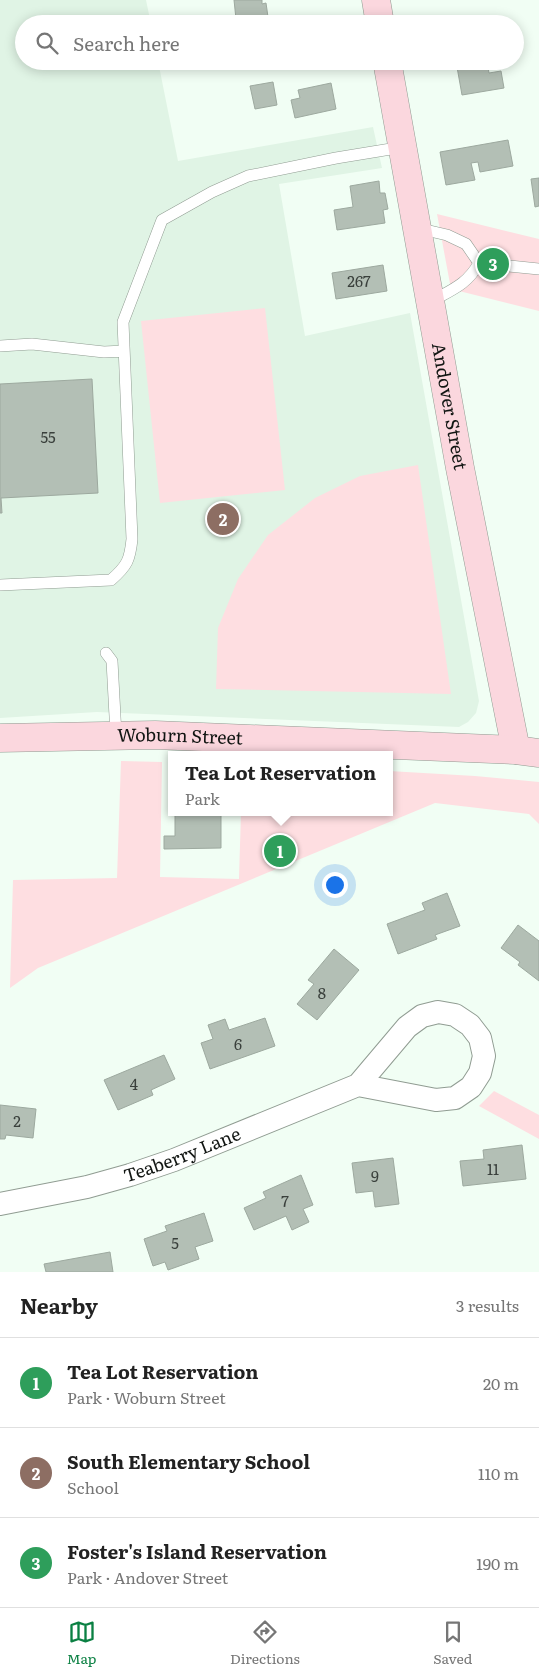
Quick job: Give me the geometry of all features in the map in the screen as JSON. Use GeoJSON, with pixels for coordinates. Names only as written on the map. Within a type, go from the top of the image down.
{"type":"FeatureCollection","features":[{"type":"Feature","properties":{"kind":"street"},"geometry":{"type":"LineString","coordinates":[[376,0],[378,15]]}},
{"type":"Feature","properties":{"kind":"street","name":"Andover Street"},"geometry":{"type":"LineString","coordinates":[[389,70],[460,468],[528,751]]}},
{"type":"Feature","properties":{"kind":"street","name":"Woburn Street"},"geometry":{"type":"LineString","coordinates":[[0,738],[155,735],[528,751]]}},
{"type":"Feature","properties":{"kind":"street","name":"Teaberry Lane"},"geometry":{"type":"LineString","coordinates":[[0,1204],[72,1190],[130,1175],[174,1160],[358,1085],[407,1027],[422,1016],[438,1012],[455,1015],[470,1024],[480,1038],[484,1056],[480,1073],[471,1087],[455,1098],[436,1100],[358,1085]]}},
{"type":"Feature","properties":{"kind":"lane"},"geometry":{"type":"LineString","coordinates":[[0,585],[111,580],[123,569],[130,559],[132,539],[123,322],[162,220],[212,192],[248,176],[336,158],[403,147]]}},
{"type":"Feature","properties":{"kind":"lane"},"geometry":{"type":"LineString","coordinates":[[417,228],[447,234],[466,244],[479,263],[539,269]]}},
{"type":"Feature","properties":{"kind":"lane"},"geometry":{"type":"LineString","coordinates":[[430,302],[464,283],[472,275],[479,263]]}},
{"type":"Feature","properties":{"kind":"lane"},"geometry":{"type":"LineString","coordinates":[[0,346],[32,344],[104,352],[124,351]]}},
{"type":"Feature","properties":{"kind":"lane"},"geometry":{"type":"LineString","coordinates":[[106,654],[112,661],[116,735]]}},
{"type":"Feature","properties":{"kind":"shaded area"},"geometry":{"type":"Polygon","coordinates":[[[0,0],[146,0],[149,15],[15,15],[15,70],[160,70],[178,161],[373,127],[382,168],[279,184],[305,336],[410,313],[479,701],[476,713],[468,722],[459,727],[97,712],[0,718],[0,0]]]}},
{"type":"Feature","properties":{"kind":"shaded area"},"geometry":{"type":"Polygon","coordinates":[[[437,214],[539,239],[539,311],[451,289],[437,214]]]}},
{"type":"Feature","properties":{"kind":"shaded area"},"geometry":{"type":"Polygon","coordinates":[[[265,308],[285,490],[160,503],[141,321],[265,308]]]}},
{"type":"Feature","properties":{"kind":"shaded area"},"geometry":{"type":"Polygon","coordinates":[[[418,465],[451,694],[216,689],[218,628],[238,579],[268,535],[315,498],[360,476],[418,465]]]}},
{"type":"Feature","properties":{"kind":"shaded area"},"geometry":{"type":"Polygon","coordinates":[[[121,761],[162,762],[160,877],[239,879],[241,816],[393,816],[393,771],[539,782],[539,824],[529,814],[435,803],[38,968],[10,988],[13,880],[117,878],[121,761]]]}},
{"type":"Feature","properties":{"kind":"shaded area"},"geometry":{"type":"Polygon","coordinates":[[[494,1091],[539,1115],[539,1139],[479,1106],[494,1091]]]}},
{"type":"Feature","properties":{"kind":"building"},"geometry":{"type":"Polygon","coordinates":[[[234,0],[262,0],[262,4],[266,3],[268,15],[236,15],[234,0]]]}},
{"type":"Feature","properties":{"kind":"building"},"geometry":{"type":"Polygon","coordinates":[[[458,70],[488,70],[489,73],[501,71],[504,88],[462,95],[458,70]]]}},
{"type":"Feature","properties":{"kind":"building"},"geometry":{"type":"Polygon","coordinates":[[[273,82],[277,105],[255,109],[250,86],[273,82]]]}},
{"type":"Feature","properties":{"kind":"building"},"geometry":{"type":"Polygon","coordinates":[[[331,83],[336,109],[295,118],[291,100],[300,98],[298,90],[331,83]]]}},
{"type":"Feature","properties":{"kind":"building"},"geometry":{"type":"Polygon","coordinates":[[[508,140],[513,166],[480,172],[478,162],[471,163],[475,180],[446,185],[440,152],[508,140]]]}},
{"type":"Feature","properties":{"kind":"building"},"geometry":{"type":"Polygon","coordinates":[[[539,178],[539,206],[535,207],[531,179],[539,178]]]}},
{"type":"Feature","properties":{"kind":"building"},"geometry":{"type":"Polygon","coordinates":[[[379,181],[380,193],[385,193],[388,209],[383,210],[385,223],[337,230],[334,210],[353,207],[350,186],[379,181]]]}},
{"type":"Feature","properties":{"kind":"building"},"geometry":{"type":"Polygon","coordinates":[[[383,265],[387,291],[336,299],[332,273],[383,265]]]}},
{"type":"Feature","properties":{"kind":"building"},"geometry":{"type":"Polygon","coordinates":[[[92,379],[98,493],[1,498],[2,513],[0,513],[0,384],[92,379]]]}},
{"type":"Feature","properties":{"kind":"building"},"geometry":{"type":"Polygon","coordinates":[[[175,816],[221,816],[221,848],[164,849],[164,836],[175,836],[175,816]]]}},
{"type":"Feature","properties":{"kind":"building"},"geometry":{"type":"Polygon","coordinates":[[[447,893],[460,926],[435,935],[437,939],[398,954],[387,924],[425,910],[422,903],[447,893]]]}},
{"type":"Feature","properties":{"kind":"building"},"geometry":{"type":"Polygon","coordinates":[[[518,925],[539,941],[539,981],[518,965],[520,962],[501,948],[518,925]]]}},
{"type":"Feature","properties":{"kind":"building"},"geometry":{"type":"Polygon","coordinates":[[[334,949],[359,970],[317,1020],[297,1004],[314,984],[308,980],[334,949]]]}},
{"type":"Feature","properties":{"kind":"building"},"geometry":{"type":"Polygon","coordinates":[[[265,1018],[275,1046],[210,1069],[201,1043],[213,1039],[208,1025],[225,1019],[229,1030],[265,1018]]]}},
{"type":"Feature","properties":{"kind":"building"},"geometry":{"type":"Polygon","coordinates":[[[164,1055],[175,1079],[151,1090],[153,1095],[118,1110],[104,1080],[164,1055]]]}},
{"type":"Feature","properties":{"kind":"building"},"geometry":{"type":"Polygon","coordinates":[[[0,1105],[36,1109],[33,1138],[6,1135],[5,1139],[0,1139],[0,1105]]]}},
{"type":"Feature","properties":{"kind":"building"},"geometry":{"type":"Polygon","coordinates":[[[522,1145],[526,1179],[463,1186],[460,1161],[484,1159],[483,1150],[522,1145]]]}},
{"type":"Feature","properties":{"kind":"building"},"geometry":{"type":"Polygon","coordinates":[[[393,1158],[399,1204],[375,1207],[373,1191],[356,1193],[352,1163],[393,1158]]]}},
{"type":"Feature","properties":{"kind":"building"},"geometry":{"type":"Polygon","coordinates":[[[301,1175],[313,1205],[303,1209],[309,1222],[292,1230],[286,1216],[254,1230],[244,1208],[266,1198],[263,1192],[301,1175]]]}},
{"type":"Feature","properties":{"kind":"building"},"geometry":{"type":"Polygon","coordinates":[[[204,1213],[213,1241],[195,1247],[199,1259],[168,1270],[165,1262],[153,1266],[144,1239],[167,1231],[165,1226],[204,1213]]]}},
{"type":"Feature","properties":{"kind":"building"},"geometry":{"type":"Polygon","coordinates":[[[110,1252],[113,1272],[46,1272],[44,1264],[110,1252]]]}},
{"type":"Feature","properties":{"kind":"place","name":"Foster's Island Reservation"},"geometry":{"type":"Point","coordinates":[493,264]}},
{"type":"Feature","properties":{"kind":"place","name":"South Elementary School"},"geometry":{"type":"Point","coordinates":[223,519]}},
{"type":"Feature","properties":{"kind":"place","name":"Tea Lot Reservation"},"geometry":{"type":"Point","coordinates":[280,851]}}]}
